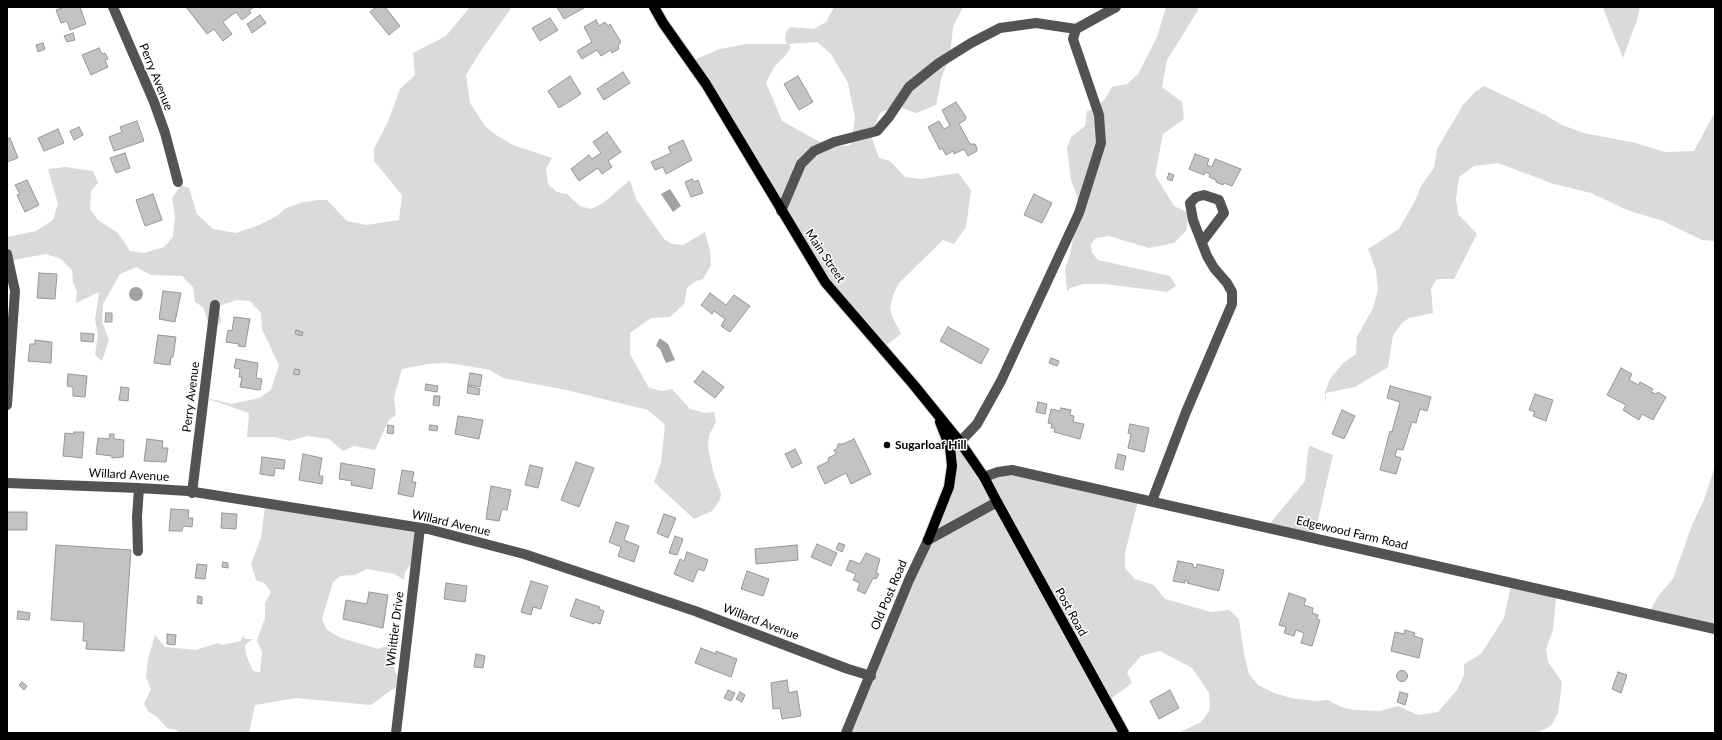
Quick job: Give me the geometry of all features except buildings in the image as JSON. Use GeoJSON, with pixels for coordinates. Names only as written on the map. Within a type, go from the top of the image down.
{"type":"FeatureCollection","features":[{"type":"Feature","properties":{"kind":"main road","name":"Main Street"},"geometry":{"type":"LineString","coordinates":[[654,7],[663,23],[706,84],[824,282],[913,384],[960,442],[984,477],[996,502]]}},
{"type":"Feature","properties":{"kind":"main road"},"geometry":{"type":"LineString","coordinates":[[928,540],[949,487],[952,466],[950,447],[938,414]]}},
{"type":"Feature","properties":{"kind":"main road","name":"Post Road"},"geometry":{"type":"LineString","coordinates":[[996,502],[1124,733]]}},
{"type":"Feature","properties":{"kind":"street","name":"Perry Avenue"},"geometry":{"type":"LineString","coordinates":[[113,7],[154,102],[165,133],[178,182]]}},
{"type":"Feature","properties":{"kind":"street"},"geometry":{"type":"LineString","coordinates":[[781,211],[801,164],[814,151],[834,142],[877,132],[909,87],[939,63],[971,43],[1000,28],[1036,23],[1076,29],[1116,7]]}},
{"type":"Feature","properties":{"kind":"street"},"geometry":{"type":"LineString","coordinates":[[960,442],[977,424],[1001,381],[1079,213],[1101,143],[1099,115],[1073,39],[1076,29]]}},
{"type":"Feature","properties":{"kind":"street"},"geometry":{"type":"LineString","coordinates":[[1152,502],[1186,412],[1232,304],[1232,292],[1227,282],[1214,268],[1207,256],[1202,242]]}},
{"type":"Feature","properties":{"kind":"street"},"geometry":{"type":"LineString","coordinates":[[7,254],[15,291],[7,405]]}},
{"type":"Feature","properties":{"kind":"street","name":"Perry Avenue"},"geometry":{"type":"LineString","coordinates":[[192,493],[215,305]]}},
{"type":"Feature","properties":{"kind":"street","name":"Edgewood Farm Road"},"geometry":{"type":"LineString","coordinates":[[984,477],[998,472],[1012,470],[1715,629]]}},
{"type":"Feature","properties":{"kind":"street","name":"Willard Avenue"},"geometry":{"type":"LineString","coordinates":[[7,483],[139,488],[192,493],[420,528],[532,556],[695,611],[848,669],[871,676]]}},
{"type":"Feature","properties":{"kind":"street"},"geometry":{"type":"LineString","coordinates":[[138,551],[137,517],[139,488]]}},
{"type":"Feature","properties":{"kind":"street"},"geometry":{"type":"LineString","coordinates":[[928,540],[996,502]]}},
{"type":"Feature","properties":{"kind":"street","name":"Whittier Drive"},"geometry":{"type":"LineString","coordinates":[[396,733],[420,528]]}},
{"type":"Feature","properties":{"kind":"street","name":"Old Post Road"},"geometry":{"type":"LineString","coordinates":[[846,733],[871,676],[909,580],[928,540]]}},
{"type":"Feature","properties":{"kind":"shaded area"},"geometry":{"type":"Polygon","coordinates":[[[470,7],[512,7],[482,49],[466,75],[470,103],[485,126],[496,135],[513,145],[552,158],[546,169],[548,184],[557,192],[567,194],[580,206],[591,209],[603,203],[630,180],[636,199],[664,239],[672,244],[683,245],[705,232],[710,250],[711,265],[703,279],[696,281],[687,288],[684,304],[670,317],[651,318],[630,333],[630,354],[649,388],[663,391],[672,389],[690,409],[706,413],[714,412],[716,422],[709,435],[708,449],[714,475],[721,493],[720,500],[712,511],[694,519],[654,482],[661,463],[665,425],[648,410],[566,390],[503,378],[490,370],[448,363],[428,364],[402,369],[394,397],[396,415],[389,420],[375,450],[354,446],[343,451],[329,439],[308,436],[289,441],[275,437],[247,437],[249,413],[203,397],[232,404],[259,398],[271,390],[279,365],[262,329],[261,313],[250,301],[237,300],[219,306],[221,321],[212,334],[203,307],[195,302],[193,287],[182,276],[151,275],[136,267],[120,274],[103,304],[102,322],[109,340],[102,361],[95,355],[98,335],[95,319],[99,292],[76,303],[77,292],[73,283],[72,270],[61,259],[46,254],[8,261],[7,237],[36,231],[53,220],[58,204],[48,169],[65,167],[93,171],[98,183],[91,191],[90,209],[98,220],[118,233],[130,251],[144,253],[164,247],[173,237],[175,216],[172,198],[181,185],[189,188],[197,214],[213,229],[236,233],[259,225],[277,216],[286,208],[304,202],[319,200],[327,200],[347,221],[366,225],[399,220],[402,195],[374,161],[374,149],[387,124],[400,89],[415,75],[413,53],[446,36],[470,7]]]}},
{"type":"Feature","properties":{"kind":"shaded area"},"geometry":{"type":"Polygon","coordinates":[[[834,7],[963,7],[953,27],[950,56],[942,76],[936,105],[916,113],[896,106],[880,113],[871,135],[879,158],[890,161],[905,177],[921,179],[958,173],[971,190],[966,227],[954,244],[943,240],[899,283],[890,307],[892,316],[901,334],[880,350],[875,348],[840,309],[691,61],[720,49],[746,44],[787,44],[785,40],[786,32],[790,27],[814,29],[826,22],[834,7]],[[817,42],[788,44],[791,47],[785,56],[774,67],[766,83],[782,121],[829,147],[851,145],[855,118],[848,83],[831,54],[817,42]]]}},
{"type":"Feature","properties":{"kind":"shaded area"},"geometry":{"type":"Polygon","coordinates":[[[1166,7],[1197,7],[1198,10],[1167,60],[1162,87],[1182,102],[1184,119],[1163,134],[1155,175],[1174,206],[1189,213],[1186,231],[1174,243],[1149,248],[1109,236],[1096,238],[1091,244],[1092,253],[1098,260],[1170,276],[1176,286],[1167,292],[1105,284],[1084,284],[1070,288],[1067,291],[1065,269],[1070,255],[1079,206],[1071,180],[1067,148],[1071,137],[1085,126],[1087,111],[1094,109],[1105,99],[1112,87],[1127,84],[1138,74],[1157,37],[1166,7]]]}},
{"type":"Feature","properties":{"kind":"shaded area"},"geometry":{"type":"Polygon","coordinates":[[[1597,7],[1640,7],[1637,20],[1623,58],[1603,8],[1597,7]]]}},
{"type":"Feature","properties":{"kind":"shaded area"},"geometry":{"type":"Polygon","coordinates":[[[1484,86],[1545,115],[1562,125],[1584,133],[1636,143],[1665,152],[1694,151],[1715,112],[1715,241],[1702,240],[1663,221],[1627,210],[1591,193],[1554,184],[1498,163],[1474,166],[1459,177],[1456,199],[1458,214],[1477,234],[1454,279],[1437,279],[1431,288],[1433,313],[1409,318],[1402,323],[1393,335],[1388,367],[1355,387],[1326,393],[1325,406],[1325,392],[1330,379],[1343,363],[1356,354],[1357,337],[1373,308],[1378,290],[1376,270],[1368,249],[1399,229],[1415,201],[1421,186],[1434,168],[1437,149],[1463,105],[1475,92],[1484,86]]]}},
{"type":"Feature","properties":{"kind":"shaded area"},"geometry":{"type":"Polygon","coordinates":[[[670,189],[681,206],[673,212],[661,194],[670,189]]]}},
{"type":"Feature","properties":{"kind":"shaded area"},"geometry":{"type":"Polygon","coordinates":[[[133,287],[139,287],[143,291],[143,297],[139,301],[133,301],[129,297],[129,291],[133,287]]]}},
{"type":"Feature","properties":{"kind":"shaded area"},"geometry":{"type":"Polygon","coordinates":[[[659,339],[668,344],[675,360],[666,363],[660,349],[656,346],[659,339]]]}},
{"type":"Feature","properties":{"kind":"shaded area"},"geometry":{"type":"Polygon","coordinates":[[[940,424],[981,477],[995,472],[1138,501],[1125,553],[1125,568],[1135,579],[1154,585],[1165,599],[1211,612],[1229,610],[1239,619],[1244,654],[1249,674],[1258,685],[1274,693],[1291,698],[1315,701],[1328,700],[1341,707],[1354,710],[1380,711],[1398,706],[1418,715],[1438,712],[1457,690],[1464,675],[1464,664],[1481,654],[1504,618],[1511,585],[1556,597],[1553,630],[1546,649],[1548,662],[1562,682],[1558,713],[1551,726],[1537,733],[1178,733],[1201,722],[1209,711],[1209,693],[1192,668],[1160,651],[1141,656],[1127,672],[1132,683],[1105,703],[1121,733],[844,733],[947,489],[950,463],[940,424]]]}},
{"type":"Feature","properties":{"kind":"shaded area"},"geometry":{"type":"Polygon","coordinates":[[[1310,445],[1333,455],[1314,537],[1268,526],[1305,481],[1308,450],[1310,445]]]}},
{"type":"Feature","properties":{"kind":"shaded area"},"geometry":{"type":"Polygon","coordinates":[[[1715,466],[1715,630],[1648,614],[1659,595],[1673,579],[1692,525],[1704,500],[1715,466]]]}},
{"type":"Feature","properties":{"kind":"shaded area"},"geometry":{"type":"Polygon","coordinates":[[[265,506],[417,529],[412,563],[405,572],[404,580],[395,574],[367,569],[355,575],[340,576],[333,582],[322,619],[327,630],[341,638],[378,649],[392,644],[395,672],[404,681],[371,705],[296,698],[255,705],[249,733],[179,733],[177,730],[167,728],[157,717],[148,711],[144,704],[151,689],[146,677],[148,659],[155,635],[165,647],[196,650],[218,643],[221,645],[241,641],[243,635],[245,639],[253,639],[245,645],[246,655],[253,671],[260,672],[262,652],[257,640],[265,618],[265,603],[271,592],[264,583],[256,580],[251,564],[261,537],[265,506]]]}},
{"type":"Feature","properties":{"kind":"place","name":"Sugarloaf Hill"},"geometry":{"type":"Point","coordinates":[887,445]}}]}
